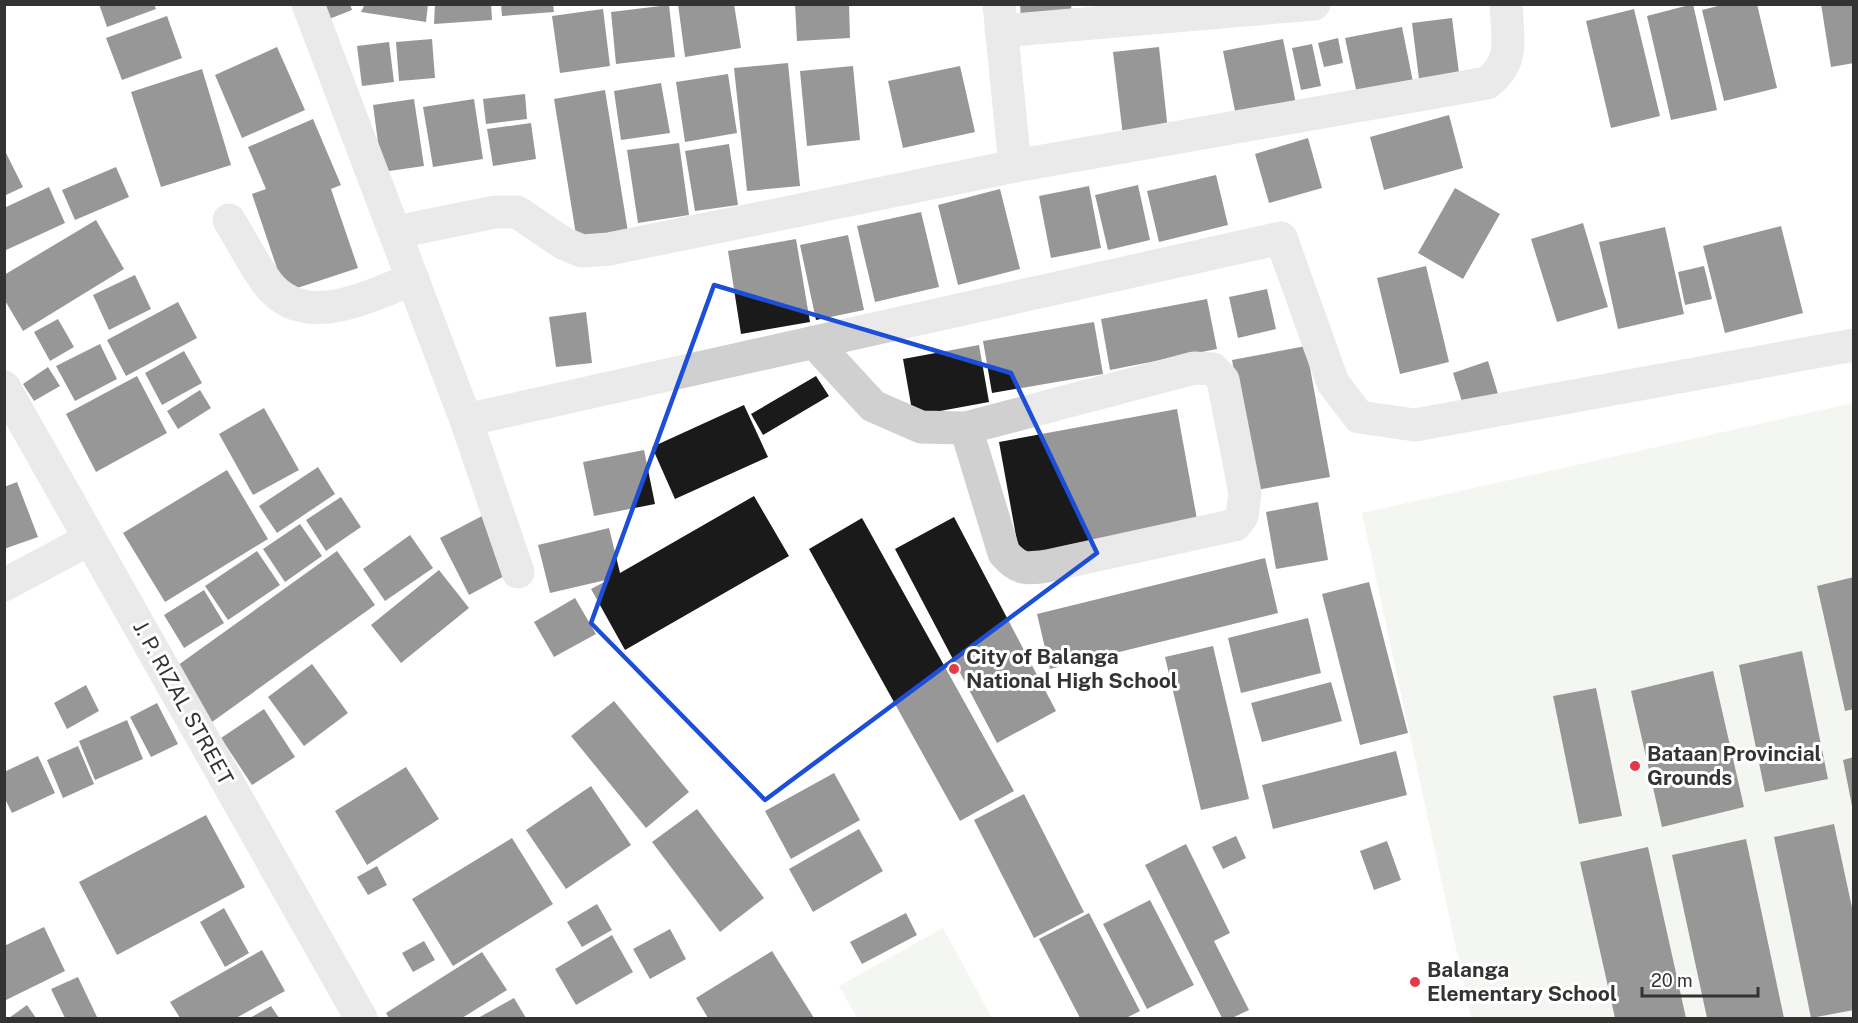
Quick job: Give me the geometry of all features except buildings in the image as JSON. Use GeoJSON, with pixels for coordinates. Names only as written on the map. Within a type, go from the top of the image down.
{"type":"FeatureCollection","features":[{"type":"Feature","properties":{"kind":"street"},"geometry":{"type":"LineString","coordinates":[[308,4],[466,420],[518,572]]}},
{"type":"Feature","properties":{"kind":"street"},"geometry":{"type":"LineString","coordinates":[[1015,166],[1000,18],[1314,4]]}},
{"type":"Feature","properties":{"kind":"street"},"geometry":{"type":"LineString","coordinates":[[396,231],[495,212],[517,212],[539,224],[563,243],[582,250],[609,249],[1015,166],[1487,83],[1499,74],[1508,59],[1506,4]]}},
{"type":"Feature","properties":{"kind":"street"},"geometry":{"type":"LineString","coordinates":[[229,220],[269,285],[288,302],[307,309],[347,304],[413,279]]}},
{"type":"Feature","properties":{"kind":"street"},"geometry":{"type":"LineString","coordinates":[[466,420],[1281,238],[1333,383],[1359,417],[1415,425],[1854,345]]}},
{"type":"Feature","properties":{"kind":"street"},"geometry":{"type":"LineString","coordinates":[[814,342],[873,406],[921,427],[966,428],[1194,368],[1214,369],[1223,380],[1231,411],[1245,493],[1242,516],[1235,525],[1047,566],[1028,569],[1015,565],[1004,553],[966,428]]}},
{"type":"Feature","properties":{"kind":"street","name":"J. P. RIZAL STREET"},"geometry":{"type":"LineString","coordinates":[[4,387],[361,1018]]}},
{"type":"Feature","properties":{"kind":"street"},"geometry":{"type":"LineString","coordinates":[[4,585],[90,539]]}},
{"type":"Feature","properties":{"kind":"highlighted area"},"geometry":{"type":"Polygon","coordinates":[[[714,285],[1011,373],[1097,553],[765,800],[591,623],[714,285]]]}},
{"type":"Feature","properties":{"kind":"shaded area","name":"Bataan Provincial Grounds"},"geometry":{"type":"Polygon","coordinates":[[[1853,403],[1853,1018],[1471,1018],[1362,513],[1853,403]]]}},
{"type":"Feature","properties":{"kind":"shaded area"},"geometry":{"type":"Polygon","coordinates":[[[943,928],[992,1018],[857,1018],[839,986],[943,928]]]}},
{"type":"Feature","properties":{"kind":"place","name":"City of Balanga National High School"},"geometry":{"type":"Point","coordinates":[954,669]}},
{"type":"Feature","properties":{"kind":"place","name":"Bataan Provincial Grounds"},"geometry":{"type":"Point","coordinates":[1635,766]}},
{"type":"Feature","properties":{"kind":"place","name":"Balanga Elementary School"},"geometry":{"type":"Point","coordinates":[1415,982]}}]}
